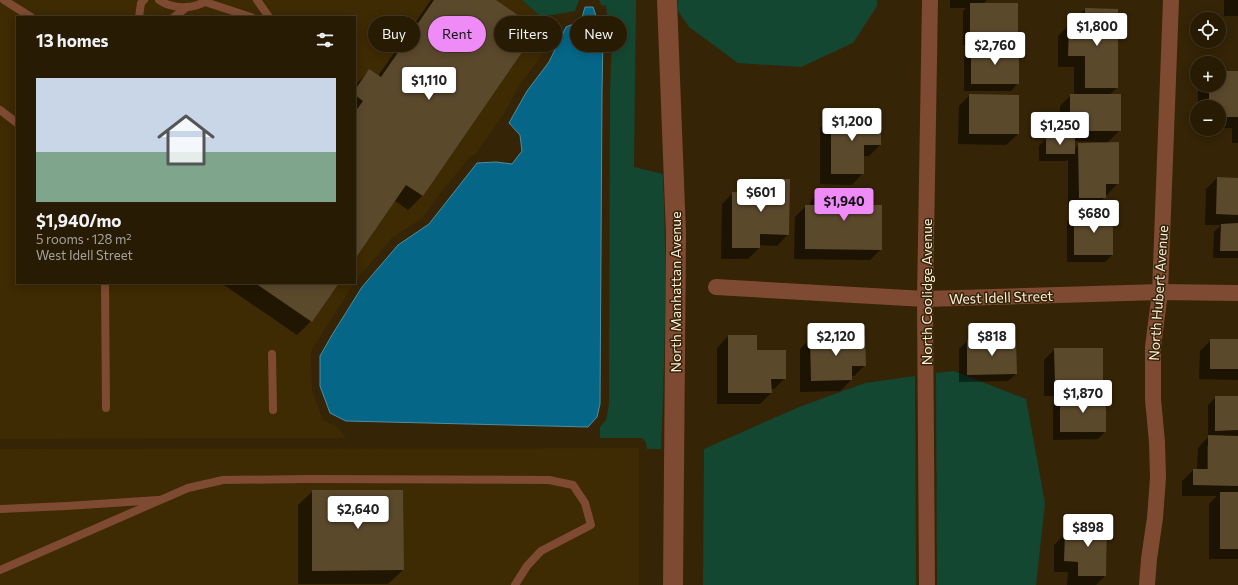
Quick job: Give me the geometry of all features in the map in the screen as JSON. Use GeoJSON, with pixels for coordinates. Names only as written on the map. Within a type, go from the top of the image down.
{"type":"FeatureCollection","features":[{"type":"Feature","properties":{"kind":"street","name":"North Manhattan Avenue"},"geometry":{"type":"LineString","coordinates":[[668,0],[676,234],[673,585]]}},
{"type":"Feature","properties":{"kind":"street","name":"North Coolidge Avenue"},"geometry":{"type":"LineString","coordinates":[[926,585],[925,299],[930,0]]}},
{"type":"Feature","properties":{"kind":"street","name":"North Hubert Avenue"},"geometry":{"type":"LineString","coordinates":[[1147,585],[1149,559],[1156,518],[1158,478],[1157,442],[1153,399],[1153,347],[1160,292],[1171,0]]}},
{"type":"Feature","properties":{"kind":"street","name":"West Idell Street"},"geometry":{"type":"LineString","coordinates":[[716,287],[925,299],[1160,292],[1238,293]]}},
{"type":"Feature","properties":{"kind":"lane"},"geometry":{"type":"LineString","coordinates":[[4,0],[29,16]]}},
{"type":"Feature","properties":{"kind":"lane"},"geometry":{"type":"LineString","coordinates":[[139,16],[141,3],[144,0]]}},
{"type":"Feature","properties":{"kind":"lane"},"geometry":{"type":"LineString","coordinates":[[159,0],[174,6],[187,7],[206,1],[248,16]]}},
{"type":"Feature","properties":{"kind":"lane"},"geometry":{"type":"LineString","coordinates":[[257,0],[268,16]]}},
{"type":"Feature","properties":{"kind":"lane"},"geometry":{"type":"LineString","coordinates":[[175,16],[187,7]]}},
{"type":"Feature","properties":{"kind":"lane"},"geometry":{"type":"LineString","coordinates":[[0,110],[16,122]]}},
{"type":"Feature","properties":{"kind":"lane"},"geometry":{"type":"LineString","coordinates":[[105,284],[106,408]]}},
{"type":"Feature","properties":{"kind":"lane"},"geometry":{"type":"LineString","coordinates":[[272,354],[273,410]]}},
{"type":"Feature","properties":{"kind":"lane"},"geometry":{"type":"LineString","coordinates":[[0,570],[188,488],[224,480],[308,478],[549,480],[572,486],[585,503],[591,524],[541,551],[527,566],[515,585]]}},
{"type":"Feature","properties":{"kind":"lane"},"geometry":{"type":"LineString","coordinates":[[0,508],[67,506],[164,499]]}},
{"type":"Feature","properties":{"kind":"shaded area"},"geometry":{"type":"Polygon","coordinates":[[[0,0],[522,0],[540,16],[494,16],[494,52],[541,52],[541,57],[520,84],[503,115],[476,153],[470,157],[440,193],[424,217],[392,238],[356,280],[356,16],[16,16],[16,284],[353,284],[312,350],[311,356],[312,390],[323,420],[339,428],[346,438],[0,439],[0,0]]]}},
{"type":"Feature","properties":{"kind":"shaded area"},"geometry":{"type":"Polygon","coordinates":[[[639,448],[639,585],[0,585],[0,449],[639,448]]]}},
{"type":"Feature","properties":{"kind":"green space"},"geometry":{"type":"Polygon","coordinates":[[[522,0],[579,0],[575,11],[540,16],[522,0]]]}},
{"type":"Feature","properties":{"kind":"green space"},"geometry":{"type":"Polygon","coordinates":[[[599,0],[636,0],[634,167],[663,174],[665,312],[661,449],[647,449],[646,442],[642,438],[600,438],[600,427],[606,420],[609,404],[611,52],[627,52],[627,16],[607,16],[606,5],[602,6],[599,0]]]}},
{"type":"Feature","properties":{"kind":"green space"},"geometry":{"type":"Polygon","coordinates":[[[678,0],[877,0],[877,6],[853,43],[801,67],[738,63],[689,27],[678,11],[678,0]]]}},
{"type":"Feature","properties":{"kind":"green space"},"geometry":{"type":"Polygon","coordinates":[[[954,371],[1026,399],[1045,503],[1036,585],[937,585],[936,373],[954,371]]]}},
{"type":"Feature","properties":{"kind":"green space"},"geometry":{"type":"Polygon","coordinates":[[[915,376],[916,585],[703,585],[704,449],[799,407],[865,383],[915,376]]]}},
{"type":"Feature","properties":{"kind":"water"},"geometry":{"type":"Polygon","coordinates":[[[585,7],[593,7],[596,16],[582,16],[585,7]]]}},
{"type":"Feature","properties":{"kind":"water"},"geometry":{"type":"Polygon","coordinates":[[[570,25],[570,52],[603,52],[600,404],[597,417],[588,427],[346,421],[330,413],[320,386],[320,356],[332,335],[362,287],[398,245],[429,224],[477,163],[496,162],[512,164],[522,151],[520,135],[509,123],[527,91],[549,62],[554,52],[562,52],[562,35],[566,27],[570,25]]]}},
{"type":"Feature","properties":{"kind":"building"},"geometry":{"type":"Polygon","coordinates":[[[434,0],[496,0],[519,16],[494,16],[494,52],[522,52],[423,196],[406,185],[356,258],[356,111],[363,101],[356,96],[356,88],[369,69],[381,77],[398,52],[420,52],[420,20],[434,0]]]}},
{"type":"Feature","properties":{"kind":"building"},"geometry":{"type":"Polygon","coordinates":[[[970,3],[1018,3],[1018,38],[970,38],[970,3]]]}},
{"type":"Feature","properties":{"kind":"building"},"geometry":{"type":"Polygon","coordinates":[[[1085,8],[1118,9],[1118,88],[1085,88],[1085,56],[1068,56],[1069,24],[1085,24],[1085,8]]]}},
{"type":"Feature","properties":{"kind":"building"},"geometry":{"type":"Polygon","coordinates":[[[1019,48],[1019,84],[971,84],[971,49],[1019,48]]]}},
{"type":"Feature","properties":{"kind":"building"},"geometry":{"type":"Polygon","coordinates":[[[1226,71],[1238,71],[1238,117],[1226,117],[1226,100],[1209,100],[1209,92],[1226,92],[1226,71]]]}},
{"type":"Feature","properties":{"kind":"building"},"geometry":{"type":"Polygon","coordinates":[[[969,94],[1019,95],[1019,134],[969,134],[969,94]]]}},
{"type":"Feature","properties":{"kind":"building"},"geometry":{"type":"Polygon","coordinates":[[[1070,94],[1121,94],[1121,131],[1070,131],[1070,94]]]}},
{"type":"Feature","properties":{"kind":"building"},"geometry":{"type":"Polygon","coordinates":[[[831,116],[881,117],[881,145],[864,145],[864,174],[831,174],[831,116]]]}},
{"type":"Feature","properties":{"kind":"building"},"geometry":{"type":"Polygon","coordinates":[[[1046,137],[1075,138],[1075,154],[1046,154],[1046,137]]]}},
{"type":"Feature","properties":{"kind":"building"},"geometry":{"type":"Polygon","coordinates":[[[1119,142],[1119,184],[1106,184],[1106,198],[1079,198],[1078,143],[1119,142]]]}},
{"type":"Feature","properties":{"kind":"building"},"geometry":{"type":"Polygon","coordinates":[[[1217,177],[1238,178],[1238,215],[1216,214],[1217,177]]]}},
{"type":"Feature","properties":{"kind":"building"},"geometry":{"type":"Polygon","coordinates":[[[761,179],[790,179],[789,235],[760,234],[760,248],[732,248],[732,192],[761,193],[761,179]]]}},
{"type":"Feature","properties":{"kind":"building"},"geometry":{"type":"Polygon","coordinates":[[[821,190],[867,190],[867,205],[882,205],[882,250],[805,249],[805,205],[821,205],[821,190]]]}},
{"type":"Feature","properties":{"kind":"building"},"geometry":{"type":"Polygon","coordinates":[[[1074,213],[1113,213],[1113,255],[1074,255],[1074,213]]]}},
{"type":"Feature","properties":{"kind":"building"},"geometry":{"type":"Polygon","coordinates":[[[1238,223],[1238,251],[1220,251],[1221,224],[1238,223]]]}},
{"type":"Feature","properties":{"kind":"building"},"geometry":{"type":"Polygon","coordinates":[[[256,284],[338,284],[312,322],[256,284]]]}},
{"type":"Feature","properties":{"kind":"building"},"geometry":{"type":"Polygon","coordinates":[[[728,335],[757,335],[757,350],[786,350],[786,379],[771,379],[772,393],[728,393],[728,335]]]}},
{"type":"Feature","properties":{"kind":"building"},"geometry":{"type":"Polygon","coordinates":[[[865,336],[866,366],[852,366],[852,380],[811,381],[810,337],[865,336]]]}},
{"type":"Feature","properties":{"kind":"building"},"geometry":{"type":"Polygon","coordinates":[[[1210,339],[1238,339],[1238,369],[1210,369],[1210,339]]]}},
{"type":"Feature","properties":{"kind":"building"},"geometry":{"type":"Polygon","coordinates":[[[967,340],[1016,340],[1017,374],[967,375],[967,340]]]}},
{"type":"Feature","properties":{"kind":"building"},"geometry":{"type":"Polygon","coordinates":[[[1054,348],[1103,348],[1103,385],[1055,385],[1054,348]]]}},
{"type":"Feature","properties":{"kind":"building"},"geometry":{"type":"Polygon","coordinates":[[[1215,396],[1238,396],[1238,430],[1215,431],[1215,396]]]}},
{"type":"Feature","properties":{"kind":"building"},"geometry":{"type":"Polygon","coordinates":[[[1060,397],[1106,397],[1106,432],[1060,432],[1060,397]]]}},
{"type":"Feature","properties":{"kind":"building"},"geometry":{"type":"Polygon","coordinates":[[[1208,435],[1238,436],[1238,486],[1193,485],[1193,469],[1208,469],[1208,435]]]}},
{"type":"Feature","properties":{"kind":"building"},"geometry":{"type":"Polygon","coordinates":[[[312,490],[403,490],[404,570],[312,571],[312,490]]]}},
{"type":"Feature","properties":{"kind":"building"},"geometry":{"type":"Polygon","coordinates":[[[1220,492],[1238,492],[1238,549],[1220,549],[1220,492]]]}},
{"type":"Feature","properties":{"kind":"building"},"geometry":{"type":"Polygon","coordinates":[[[1079,519],[1107,519],[1106,576],[1078,576],[1078,562],[1064,561],[1065,533],[1079,533],[1079,519]]]}}]}
